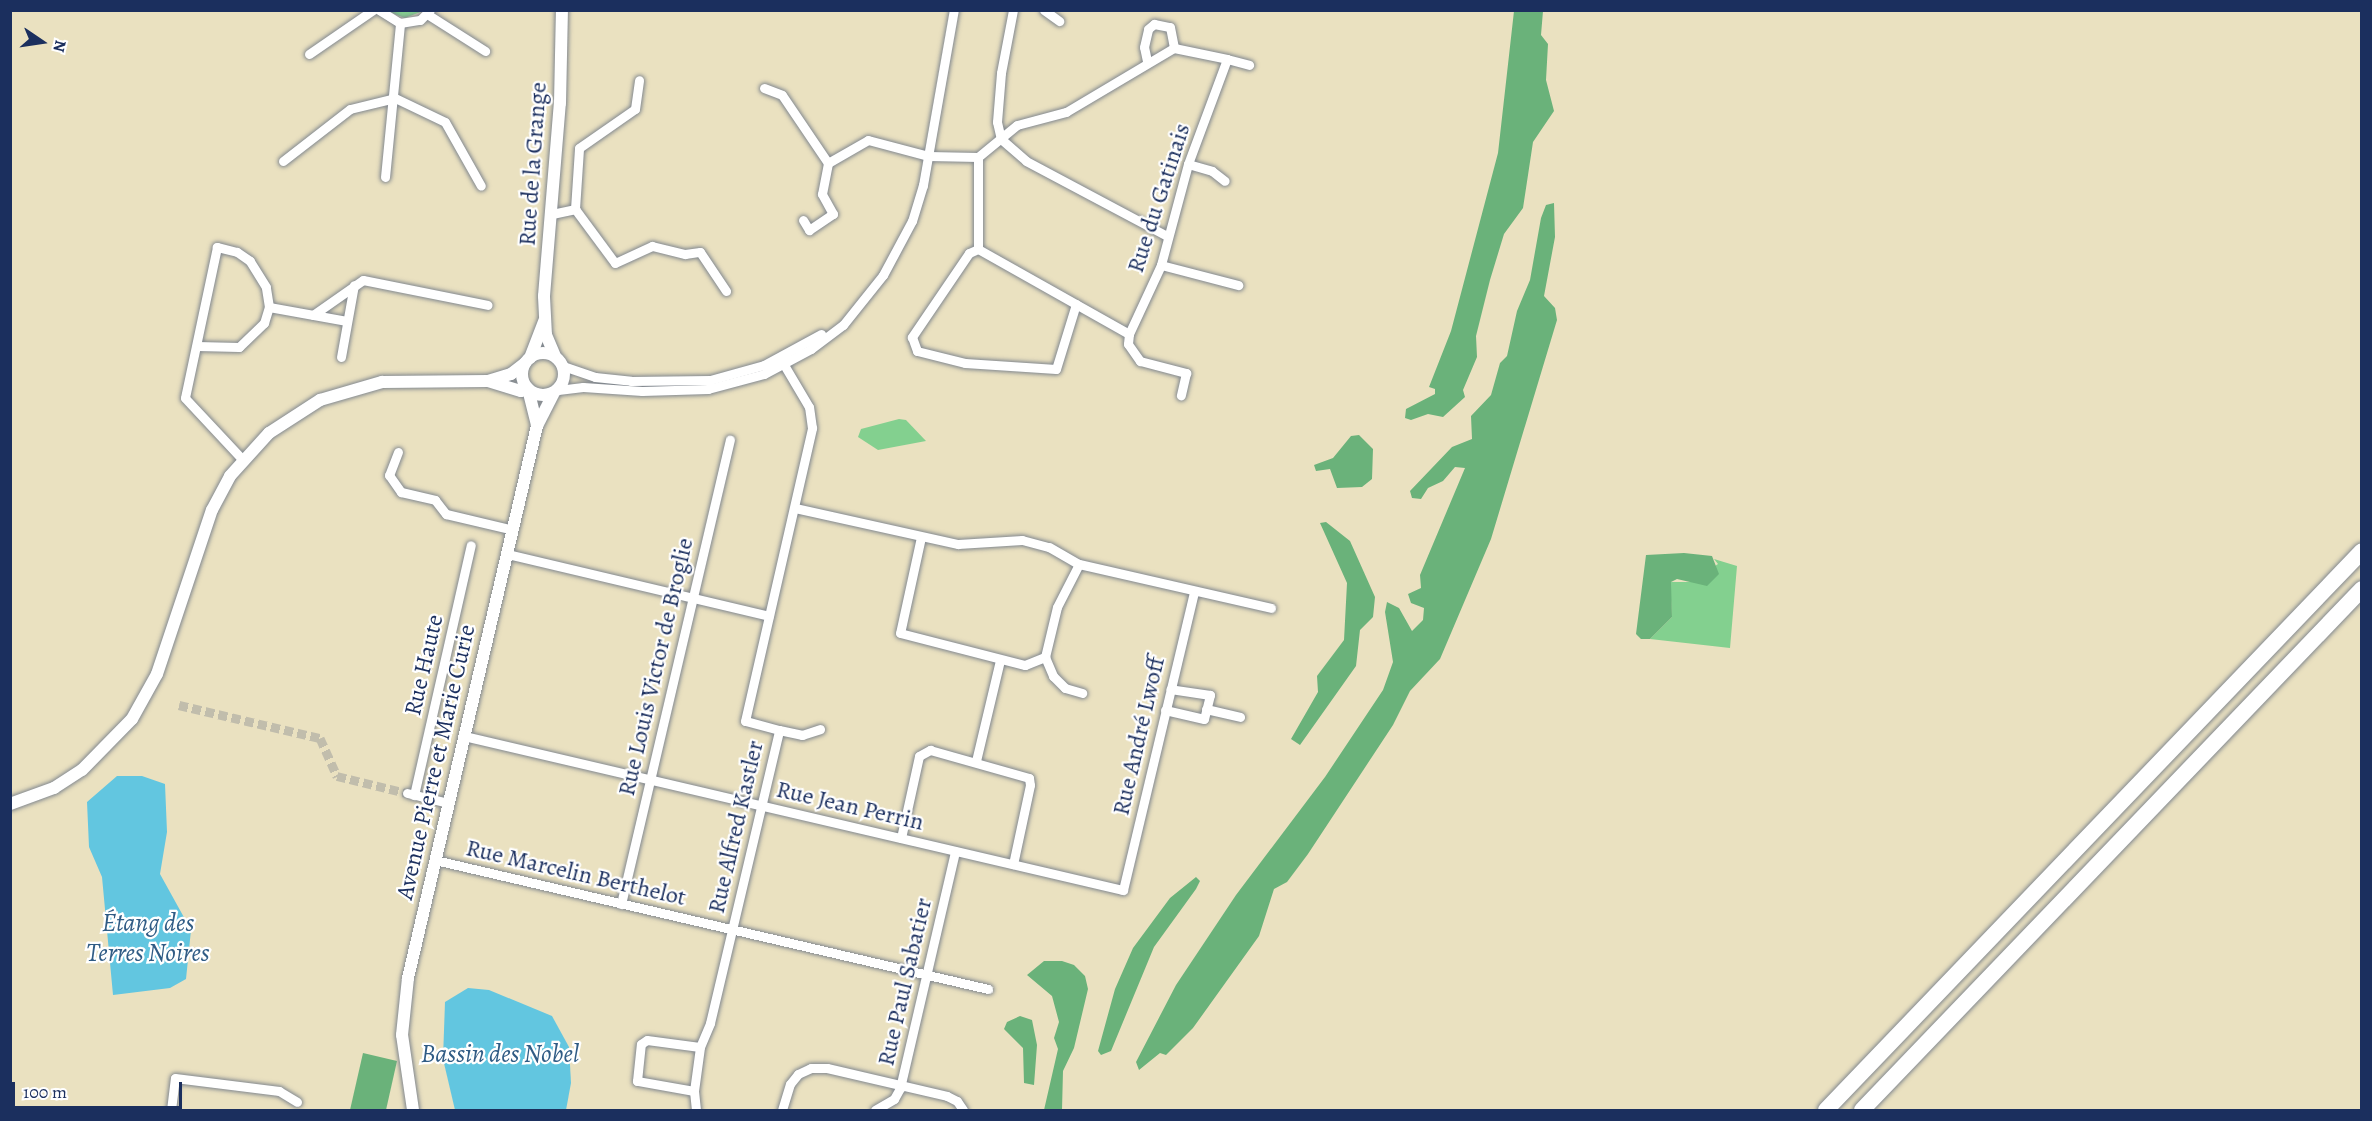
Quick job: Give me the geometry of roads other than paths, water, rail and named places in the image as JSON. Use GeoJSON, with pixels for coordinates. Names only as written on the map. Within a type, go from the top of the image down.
{"type":"FeatureCollection","features":[{"type":"Feature","properties":{"kind":"highway"},"geometry":{"type":"LineString","coordinates":[[1826,1110],[2361,551]]}},
{"type":"Feature","properties":{"kind":"highway"},"geometry":{"type":"LineString","coordinates":[[1862,1110],[2361,590]]}},
{"type":"Feature","properties":{"kind":"street"},"geometry":{"type":"LineString","coordinates":[[309,54],[373,10]]}},
{"type":"Feature","properties":{"kind":"street"},"geometry":{"type":"LineString","coordinates":[[379,10],[400,23]]}},
{"type":"Feature","properties":{"kind":"street","name":"Rue de la Grange"},"geometry":{"type":"LineString","coordinates":[[555,356],[545,320],[562,10]]}},
{"type":"Feature","properties":{"kind":"street"},"geometry":{"type":"LineString","coordinates":[[527,360],[522,376],[527,388],[540,396],[583,387],[642,391],[708,389],[764,374],[861,304],[883,276],[907,234],[928,156],[954,10]]}},
{"type":"Feature","properties":{"kind":"street"},"geometry":{"type":"LineString","coordinates":[[1013,10],[1001,73],[997,122],[1001,139],[1026,161],[1167,236]]}},
{"type":"Feature","properties":{"kind":"street"},"geometry":{"type":"LineString","coordinates":[[1044,10],[1059,21]]}},
{"type":"Feature","properties":{"kind":"street"},"geometry":{"type":"LineString","coordinates":[[400,23],[429,12],[486,51]]}},
{"type":"Feature","properties":{"kind":"street"},"geometry":{"type":"LineString","coordinates":[[385,177],[395,98],[400,23]]}},
{"type":"Feature","properties":{"kind":"street"},"geometry":{"type":"LineString","coordinates":[[1147,61],[1143,47],[1148,29],[1154,24],[1170,27],[1174,48]]}},
{"type":"Feature","properties":{"kind":"street"},"geometry":{"type":"LineString","coordinates":[[828,163],[868,140],[928,156],[978,157],[1017,125],[1066,112],[1147,61],[1174,48],[1249,64]]}},
{"type":"Feature","properties":{"kind":"street","name":"Rue du Gatinais"},"geometry":{"type":"LineString","coordinates":[[1129,334],[1161,265],[1188,164],[1227,60]]}},
{"type":"Feature","properties":{"kind":"street"},"geometry":{"type":"LineString","coordinates":[[639,80],[634,109],[579,148],[575,209],[615,262],[652,246],[685,254],[695,251],[704,257],[726,291]]}},
{"type":"Feature","properties":{"kind":"street"},"geometry":{"type":"LineString","coordinates":[[764,88],[782,94],[828,163],[822,194],[833,214],[809,230],[803,220]]}},
{"type":"Feature","properties":{"kind":"street"},"geometry":{"type":"LineString","coordinates":[[284,161],[350,110],[395,98],[445,122],[481,186]]}},
{"type":"Feature","properties":{"kind":"street"},"geometry":{"type":"LineString","coordinates":[[978,157],[978,249]]}},
{"type":"Feature","properties":{"kind":"street"},"geometry":{"type":"LineString","coordinates":[[1188,164],[1212,171],[1225,181]]}},
{"type":"Feature","properties":{"kind":"street"},"geometry":{"type":"LineString","coordinates":[[552,214],[575,209]]}},
{"type":"Feature","properties":{"kind":"street"},"geometry":{"type":"LineString","coordinates":[[197,346],[213,349],[239,346],[255,336],[269,307],[266,287],[250,261],[217,247],[184,398],[243,460]]}},
{"type":"Feature","properties":{"kind":"street"},"geometry":{"type":"LineString","coordinates":[[978,249],[1129,334],[1128,344],[1140,361],[1186,373],[1181,394]]}},
{"type":"Feature","properties":{"kind":"street"},"geometry":{"type":"LineString","coordinates":[[978,249],[969,253],[912,336],[916,351],[965,363],[1056,369],[1076,304]]}},
{"type":"Feature","properties":{"kind":"street"},"geometry":{"type":"LineString","coordinates":[[1161,265],[1238,285]]}},
{"type":"Feature","properties":{"kind":"street"},"geometry":{"type":"LineString","coordinates":[[313,315],[358,282],[488,305]]}},
{"type":"Feature","properties":{"kind":"street"},"geometry":{"type":"LineString","coordinates":[[340,357],[358,282]]}},
{"type":"Feature","properties":{"kind":"street"},"geometry":{"type":"LineString","coordinates":[[269,307],[347,321]]}},
{"type":"Feature","properties":{"kind":"street","name":"Rue de la Grange"},"geometry":{"type":"LineString","coordinates":[[527,360],[545,320]]}},
{"type":"Feature","properties":{"kind":"street"},"geometry":{"type":"LineString","coordinates":[[488,381],[511,374],[527,360],[542,353],[555,356],[563,366],[595,377],[673,382],[734,374],[782,361]]}},
{"type":"Feature","properties":{"kind":"street","name":"Rue Alfred Kastler"},"geometry":{"type":"LineString","coordinates":[[696,1110],[694,1091],[700,1047],[710,1023],[779,730],[745,721],[812,428],[809,407],[782,361]]}},
{"type":"Feature","properties":{"kind":"street"},"geometry":{"type":"LineString","coordinates":[[555,392],[564,379],[563,366]]}},
{"type":"Feature","properties":{"kind":"street"},"geometry":{"type":"LineString","coordinates":[[10,804],[54,788],[82,770],[113,742],[139,708],[157,674],[212,510],[243,460],[294,415],[338,393],[396,381],[488,381],[521,391],[527,388]]}},
{"type":"Feature","properties":{"kind":"street","name":"Avenue Pierre et Marie Curie"},"geometry":{"type":"LineString","coordinates":[[527,388],[537,426]]}},
{"type":"Feature","properties":{"kind":"street","name":"Avenue Pierre et Marie Curie"},"geometry":{"type":"LineString","coordinates":[[413,1110],[404,1063],[403,1009],[448,803],[537,426],[555,392]]}},
{"type":"Feature","properties":{"kind":"street","name":"Rue Louis Victor de Broglie"},"geometry":{"type":"LineString","coordinates":[[621,904],[730,440]]}},
{"type":"Feature","properties":{"kind":"street"},"geometry":{"type":"LineString","coordinates":[[398,452],[389,475],[401,492],[435,500],[446,514],[513,530]]}},
{"type":"Feature","properties":{"kind":"street"},"geometry":{"type":"LineString","coordinates":[[795,508],[958,544],[1022,540],[1049,547],[1079,564],[1271,608]]}},
{"type":"Feature","properties":{"kind":"street"},"geometry":{"type":"LineString","coordinates":[[921,537],[900,633],[1025,665],[1045,657]]}},
{"type":"Feature","properties":{"kind":"street","name":"Rue Haute"},"geometry":{"type":"LineString","coordinates":[[448,803],[411,794],[471,545]]}},
{"type":"Feature","properties":{"kind":"street"},"geometry":{"type":"LineString","coordinates":[[507,554],[769,616]]}},
{"type":"Feature","properties":{"kind":"street"},"geometry":{"type":"LineString","coordinates":[[1079,564],[1057,607],[1045,657],[1053,676],[1065,688],[1082,693]]}},
{"type":"Feature","properties":{"kind":"street","name":"Rue André Lwoff"},"geometry":{"type":"LineString","coordinates":[[1123,890],[1194,591]]}},
{"type":"Feature","properties":{"kind":"street"},"geometry":{"type":"LineString","coordinates":[[976,761],[1000,660]]}},
{"type":"Feature","properties":{"kind":"street"},"geometry":{"type":"LineString","coordinates":[[1165,710],[1204,719],[1210,695],[1170,689]]}},
{"type":"Feature","properties":{"kind":"street"},"geometry":{"type":"LineString","coordinates":[[1206,709],[1240,717]]}},
{"type":"Feature","properties":{"kind":"street"},"geometry":{"type":"LineString","coordinates":[[779,730],[802,735],[820,729]]}},
{"type":"Feature","properties":{"kind":"street","name":"Rue Jean Perrin"},"geometry":{"type":"LineString","coordinates":[[464,736],[1123,890]]}},
{"type":"Feature","properties":{"kind":"street"},"geometry":{"type":"LineString","coordinates":[[901,838],[923,751],[976,761],[1029,778],[1030,785],[1013,864]]}},
{"type":"Feature","properties":{"kind":"street","name":"Rue Paul Sabatier"},"geometry":{"type":"LineString","coordinates":[[874,1110],[894,1099],[900,1088],[955,851]]}},
{"type":"Feature","properties":{"kind":"street","name":"Rue Marcelin Berthelot"},"geometry":{"type":"LineString","coordinates":[[435,860],[988,989]]}},
{"type":"Feature","properties":{"kind":"street"},"geometry":{"type":"LineString","coordinates":[[694,1091],[638,1081],[641,1044],[647,1040],[700,1047]]}},
{"type":"Feature","properties":{"kind":"street"},"geometry":{"type":"LineString","coordinates":[[782,1110],[790,1084],[798,1074],[811,1068],[827,1068],[900,1088],[947,1096],[957,1101],[963,1110]]}},
{"type":"Feature","properties":{"kind":"street"},"geometry":{"type":"LineString","coordinates":[[171,1110],[175,1078],[279,1092],[297,1102]]}},
{"type":"Feature","properties":{"kind":"water","name":"Étang des Terres Noires"},"geometry":{"type":"Polygon","coordinates":[[[117,776],[142,776],[165,784],[167,832],[160,874],[191,930],[186,979],[170,988],[113,995],[102,877],[89,847],[87,802],[117,776]]]}},
{"type":"Feature","properties":{"kind":"water","name":"Bassin des Nobel"},"geometry":{"type":"Polygon","coordinates":[[[468,988],[489,990],[552,1016],[569,1047],[571,1083],[566,1110],[455,1110],[443,1059],[445,1002],[468,988]]]}},
{"type":"Feature","properties":{"kind":"tunnel"},"geometry":{"type":"LineString","coordinates":[[179,705],[320,738],[337,776],[407,793]]}}]}
